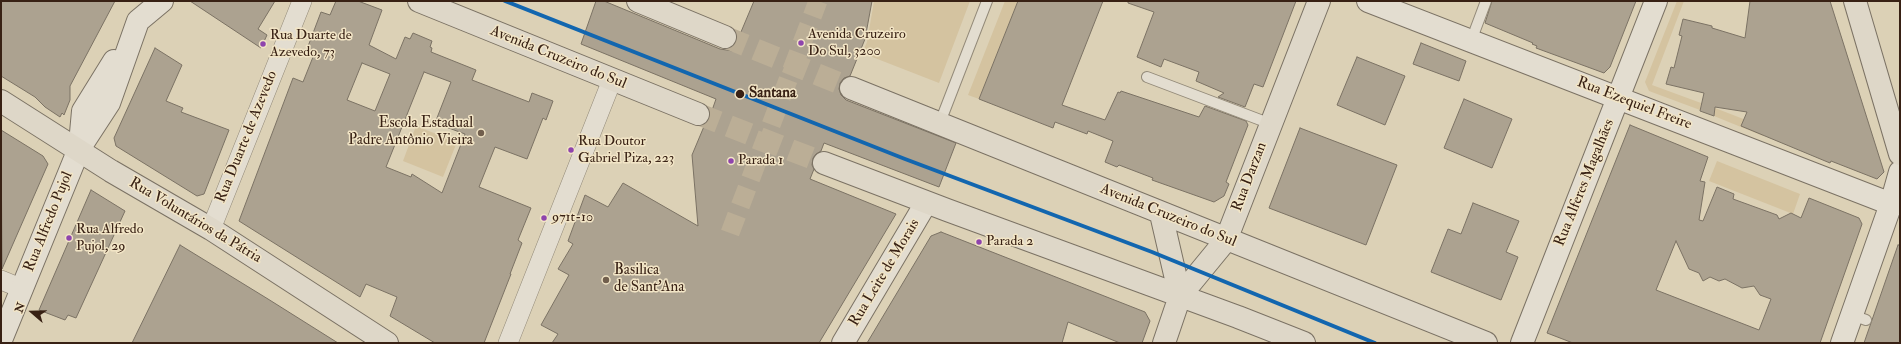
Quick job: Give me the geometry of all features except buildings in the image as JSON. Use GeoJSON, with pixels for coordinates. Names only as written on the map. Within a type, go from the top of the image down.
{"type":"FeatureCollection","features":[{"type":"Feature","properties":{"kind":"main road","name":"Avenida Cruzeiro do Sul"},"geometry":{"type":"LineString","coordinates":[[419,1],[698,114]]}},
{"type":"Feature","properties":{"kind":"main road"},"geometry":{"type":"LineString","coordinates":[[640,1],[725,37]]}},
{"type":"Feature","properties":{"kind":"main road","name":"Rua Darzan"},"geometry":{"type":"LineString","coordinates":[[1164,343],[1180,296],[1226,240],[1319,1]]}},
{"type":"Feature","properties":{"kind":"main road"},"geometry":{"type":"LineString","coordinates":[[1854,1],[1900,154]]}},
{"type":"Feature","properties":{"kind":"main road","name":"Avenida Cruzeiro do Sul"},"geometry":{"type":"LineString","coordinates":[[850,88],[1226,240],[1447,335],[1486,343]]}},
{"type":"Feature","properties":{"kind":"main road","name":"Rua Voluntários da Pátria"},"geometry":{"type":"LineString","coordinates":[[1,102],[79,149],[111,171],[211,229],[387,343]]}},
{"type":"Feature","properties":{"kind":"main road"},"geometry":{"type":"LineString","coordinates":[[824,163],[926,203],[1304,343]]}},
{"type":"Feature","properties":{"kind":"main road"},"geometry":{"type":"LineString","coordinates":[[1161,214],[1180,296]]}},
{"type":"Feature","properties":{"kind":"street","name":"Rua Alfredo Pujol"},"geometry":{"type":"LineString","coordinates":[[1,340],[79,149],[109,103],[138,21],[151,1]]}},
{"type":"Feature","properties":{"kind":"street"},"geometry":{"type":"LineString","coordinates":[[138,21],[162,1]]}},
{"type":"Feature","properties":{"kind":"street","name":"Rua Duarte de Azevedo"},"geometry":{"type":"LineString","coordinates":[[211,229],[302,1]]}},
{"type":"Feature","properties":{"kind":"street","name":"Rua Ezequiel Freire"},"geometry":{"type":"LineString","coordinates":[[1368,1],[1895,204]]}},
{"type":"Feature","properties":{"kind":"street","name":"Rua Alferes Magalhães"},"geometry":{"type":"LineString","coordinates":[[1522,343],[1656,1]]}},
{"type":"Feature","properties":{"kind":"street"},"geometry":{"type":"LineString","coordinates":[[508,343],[612,80]]}},
{"type":"Feature","properties":{"kind":"street"},"geometry":{"type":"LineString","coordinates":[[1842,343],[1859,317],[1895,204],[1900,172]]}},
{"type":"Feature","properties":{"kind":"street","name":"Rua Leite de Morais"},"geometry":{"type":"LineString","coordinates":[[843,343],[926,203]]}},
{"type":"Feature","properties":{"kind":"street"},"geometry":{"type":"LineString","coordinates":[[1,280],[23,289]]}},
{"type":"Feature","properties":{"kind":"lane"},"geometry":{"type":"LineString","coordinates":[[939,125],[987,1]]}},
{"type":"Feature","properties":{"kind":"lane"},"geometry":{"type":"LineString","coordinates":[[1471,41],[1486,1]]}},
{"type":"Feature","properties":{"kind":"lane"},"geometry":{"type":"LineString","coordinates":[[1147,77],[1271,124]]}},
{"type":"Feature","properties":{"kind":"shaded area"},"geometry":{"type":"Polygon","coordinates":[[[874,1],[970,1],[939,83],[862,53],[867,42],[874,1]]]}},
{"type":"Feature","properties":{"kind":"shaded area"},"geometry":{"type":"Polygon","coordinates":[[[1005,1],[1018,1],[979,99],[968,95],[1005,1]]]}},
{"type":"Feature","properties":{"kind":"shaded area"},"geometry":{"type":"Polygon","coordinates":[[[1677,1],[1684,1],[1652,85],[1701,103],[1700,110],[1649,91],[1645,82],[1677,1]]]}},
{"type":"Feature","properties":{"kind":"shaded area"},"geometry":{"type":"Polygon","coordinates":[[[1715,108],[1764,127],[1763,136],[1714,116],[1715,108]]]}},
{"type":"Feature","properties":{"kind":"shaded area"},"geometry":{"type":"Polygon","coordinates":[[[416,126],[457,142],[443,177],[403,161],[416,126]]]}},
{"type":"Feature","properties":{"kind":"shaded area"},"geometry":{"type":"Polygon","coordinates":[[[1717,161],[1800,194],[1793,214],[1709,181],[1717,161]]]}},
{"type":"Feature","properties":{"kind":"tunnel"},"geometry":{"type":"LineString","coordinates":[[730,233],[818,1]]}},
{"type":"Feature","properties":{"kind":"tunnel"},"geometry":{"type":"LineString","coordinates":[[725,37],[851,88]]}},
{"type":"Feature","properties":{"kind":"tunnel"},"geometry":{"type":"LineString","coordinates":[[698,114],[824,163]]}},
{"type":"Feature","properties":{"kind":"transit line"},"geometry":{"type":"LineString","coordinates":[[505,1],[905,159],[1152,252],[1375,343]]}},
{"type":"Feature","properties":{"kind":"place","name":"Avenida Cruzeiro Do Sul, 3200"},"geometry":{"type":"Point","coordinates":[801,43]}},
{"type":"Feature","properties":{"kind":"place","name":"Rua Duarte de Azevedo, 73"},"geometry":{"type":"Point","coordinates":[263,44]}},
{"type":"Feature","properties":{"kind":"place","name":"Santana"},"geometry":{"type":"Point","coordinates":[740,94]}},
{"type":"Feature","properties":{"kind":"place","name":"Escola Estadual Padre Antônio Vieira"},"geometry":{"type":"Point","coordinates":[481,133]}},
{"type":"Feature","properties":{"kind":"place","name":"Rua Doutor Gabriel Piza, 223"},"geometry":{"type":"Point","coordinates":[571,150]}},
{"type":"Feature","properties":{"kind":"place","name":"Parada 1"},"geometry":{"type":"Point","coordinates":[731,161]}},
{"type":"Feature","properties":{"kind":"place","name":"971t-10"},"geometry":{"type":"Point","coordinates":[544,218]}},
{"type":"Feature","properties":{"kind":"place","name":"Rua Alfredo Pujol, 29"},"geometry":{"type":"Point","coordinates":[69,238]}},
{"type":"Feature","properties":{"kind":"place","name":"Parada 2"},"geometry":{"type":"Point","coordinates":[979,242]}},
{"type":"Feature","properties":{"kind":"place","name":"Basilica de Sant'Ana"},"geometry":{"type":"Point","coordinates":[606,280]}}]}
